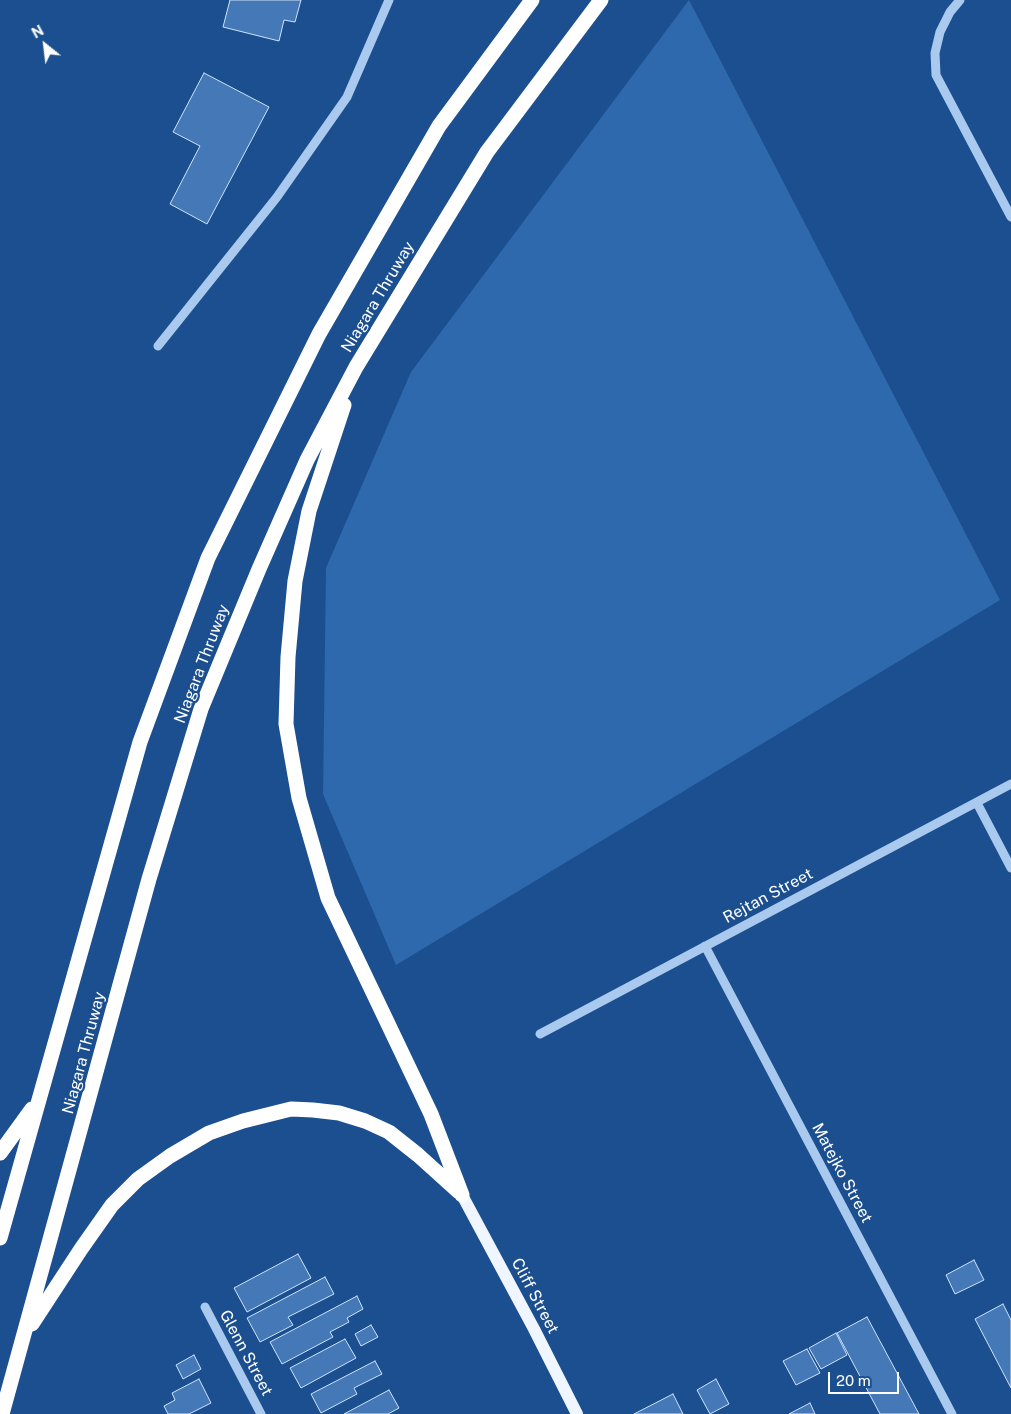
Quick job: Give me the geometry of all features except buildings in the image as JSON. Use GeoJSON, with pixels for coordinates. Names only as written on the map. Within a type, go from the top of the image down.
{"type":"FeatureCollection","features":[{"type":"Feature","properties":{"kind":"highway","name":"Niagara Thruway"},"geometry":{"type":"LineString","coordinates":[[0,1238],[140,742],[208,558],[319,334],[439,126],[532,0]]}},
{"type":"Feature","properties":{"kind":"highway","name":"Niagara Thruway"},"geometry":{"type":"LineString","coordinates":[[2,1414],[149,880],[201,709],[259,569],[307,460],[356,367],[487,152],[601,0]]}},
{"type":"Feature","properties":{"kind":"highway"},"geometry":{"type":"LineString","coordinates":[[356,367],[307,520],[294,590],[288,657],[286,724],[300,798],[328,898],[431,1114],[462,1194]]}},
{"type":"Feature","properties":{"kind":"highway"},"geometry":{"type":"LineString","coordinates":[[0,1153],[38,1100]]}},
{"type":"Feature","properties":{"kind":"highway"},"geometry":{"type":"LineString","coordinates":[[24,1338],[81,1249],[112,1205],[138,1179],[170,1156],[209,1133],[243,1121],[291,1109],[339,1113],[365,1121],[389,1132],[462,1194]]}},
{"type":"Feature","properties":{"kind":"main road","name":"Cliff Street"},"geometry":{"type":"LineString","coordinates":[[462,1194],[577,1414]]}},
{"type":"Feature","properties":{"kind":"street"},"geometry":{"type":"LineString","coordinates":[[158,346],[277,197],[347,97],[389,0]]}},
{"type":"Feature","properties":{"kind":"street"},"geometry":{"type":"LineString","coordinates":[[960,0],[950,12],[940,32],[935,53],[936,75],[1011,217]]}},
{"type":"Feature","properties":{"kind":"street","name":"Rejtan Street"},"geometry":{"type":"LineString","coordinates":[[540,1034],[1011,784]]}},
{"type":"Feature","properties":{"kind":"street"},"geometry":{"type":"LineString","coordinates":[[977,802],[1011,868]]}},
{"type":"Feature","properties":{"kind":"street","name":"Matejko Street"},"geometry":{"type":"LineString","coordinates":[[705,946],[952,1414]]}},
{"type":"Feature","properties":{"kind":"street","name":"Glenn Street"},"geometry":{"type":"LineString","coordinates":[[204,1307],[261,1414]]}},
{"type":"Feature","properties":{"kind":"shaded area"},"geometry":{"type":"Polygon","coordinates":[[[689,0],[1000,600],[396,965],[323,794],[326,568],[411,372],[689,0]]]}}]}
